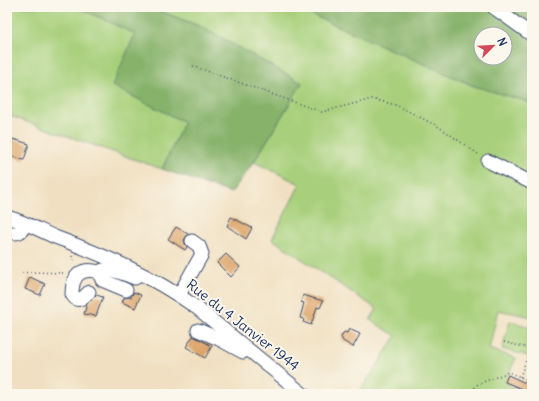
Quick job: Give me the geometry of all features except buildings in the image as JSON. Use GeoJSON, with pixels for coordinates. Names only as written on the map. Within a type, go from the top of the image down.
{"type":"FeatureCollection","features":[{"type":"Feature","properties":{"kind":"street"},"geometry":{"type":"LineString","coordinates":[[493,7],[532,35]]}},
{"type":"Feature","properties":{"kind":"street"},"geometry":{"type":"LineString","coordinates":[[488,161],[532,183]]}},
{"type":"Feature","properties":{"kind":"street","name":"Rue du 4 Janvier 1944"},"geometry":{"type":"LineString","coordinates":[[7,217],[111,259],[179,294],[303,394]]}},
{"type":"Feature","properties":{"kind":"street"},"geometry":{"type":"LineString","coordinates":[[7,232],[16,234],[19,233],[25,224]]}},
{"type":"Feature","properties":{"kind":"street"},"geometry":{"type":"LineString","coordinates":[[179,294],[202,254],[199,246],[192,241]]}},
{"type":"Feature","properties":{"kind":"street"},"geometry":{"type":"LineString","coordinates":[[89,292],[83,298],[78,300],[72,294],[72,282],[82,271],[91,269],[99,272],[102,270],[109,270],[136,278],[140,273]]}},
{"type":"Feature","properties":{"kind":"street"},"geometry":{"type":"LineString","coordinates":[[99,272],[102,280],[126,290]]}},
{"type":"Feature","properties":{"kind":"street"},"geometry":{"type":"LineString","coordinates":[[198,330],[242,351],[254,353]]}},
{"type":"Feature","properties":{"kind":"path"},"geometry":{"type":"LineString","coordinates":[[193,66],[322,112],[372,99],[396,105],[439,127],[488,161]]}},
{"type":"Feature","properties":{"kind":"path"},"geometry":{"type":"LineString","coordinates":[[71,254],[75,261],[74,268]]}},
{"type":"Feature","properties":{"kind":"path"},"geometry":{"type":"LineString","coordinates":[[22,273],[69,272]]}},
{"type":"Feature","properties":{"kind":"path"},"geometry":{"type":"LineString","coordinates":[[504,342],[531,349],[520,377]]}},
{"type":"Feature","properties":{"kind":"path"},"geometry":{"type":"LineString","coordinates":[[469,394],[478,384],[509,372],[527,380]]}},
{"type":"Feature","properties":{"kind":"green space"},"geometry":{"type":"Polygon","coordinates":[[[7,7],[77,7],[135,34],[113,86],[184,122],[162,169],[7,115],[7,7]]]}},
{"type":"Feature","properties":{"kind":"green space"},"geometry":{"type":"Polygon","coordinates":[[[77,7],[149,7],[202,27],[302,83],[254,162],[231,193],[162,169],[184,122],[112,86],[135,34],[77,7]]]}},
{"type":"Feature","properties":{"kind":"green space"},"geometry":{"type":"Polygon","coordinates":[[[149,7],[294,7],[474,86],[532,103],[532,317],[498,310],[489,349],[516,358],[505,382],[523,394],[358,394],[396,336],[370,320],[377,309],[272,239],[300,184],[254,162],[302,83],[202,27],[149,7]]]}},
{"type":"Feature","properties":{"kind":"green space"},"geometry":{"type":"Polygon","coordinates":[[[294,7],[532,7],[532,103],[474,86],[294,7]]]}},
{"type":"Feature","properties":{"kind":"green space"},"geometry":{"type":"Polygon","coordinates":[[[510,321],[532,328],[532,357],[502,349],[510,321]]]}}]}
